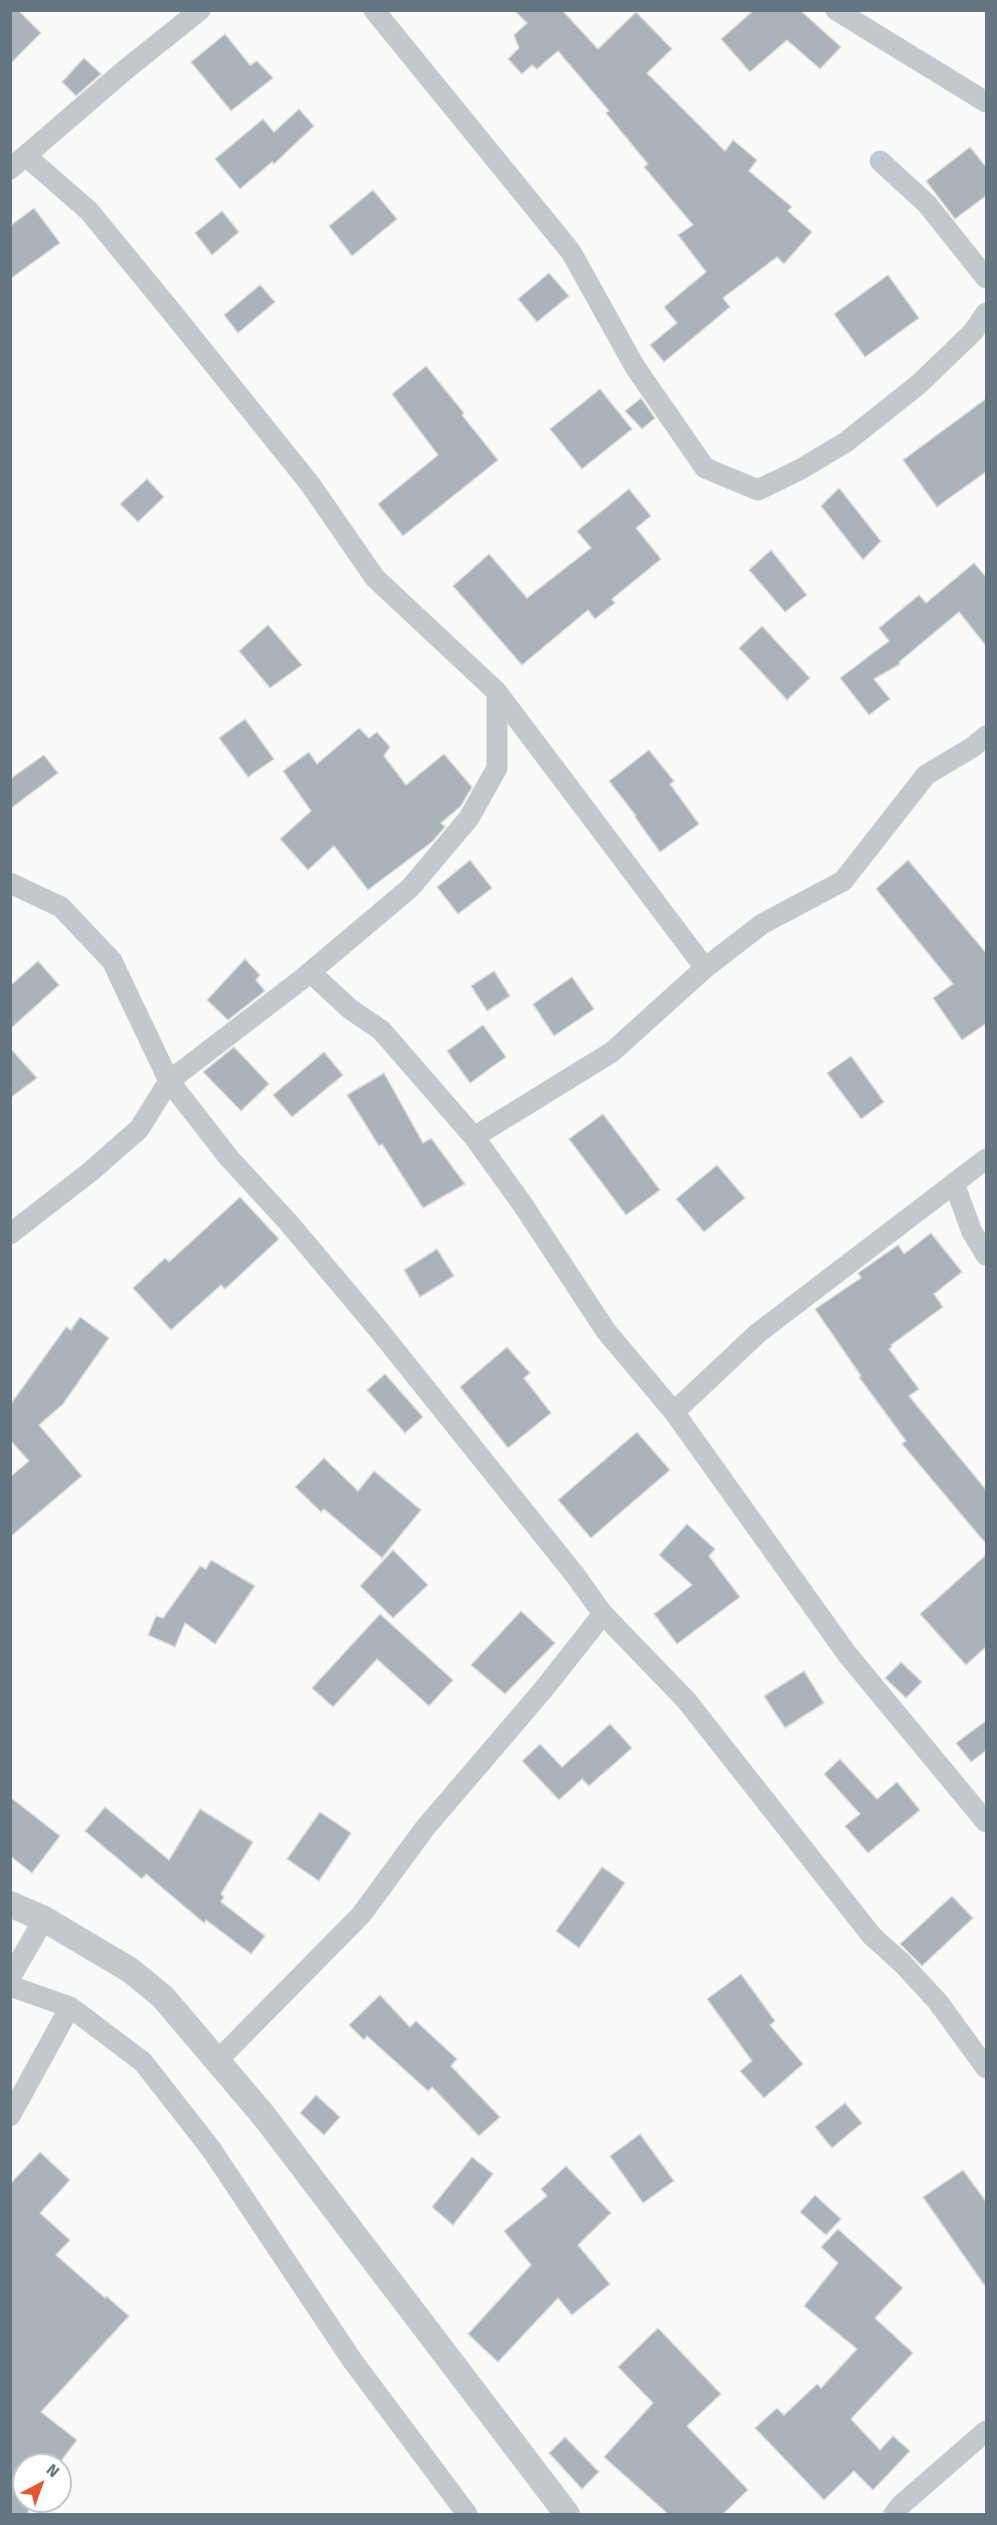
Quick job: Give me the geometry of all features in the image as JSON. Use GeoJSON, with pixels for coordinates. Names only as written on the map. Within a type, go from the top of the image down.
{"type":"FeatureCollection","features":[{"type":"Feature","properties":{"kind":"street"},"geometry":{"type":"LineString","coordinates":[[200,10],[125,70],[18,163],[89,212],[310,484],[375,579],[497,692],[705,968]]}},
{"type":"Feature","properties":{"kind":"street"},"geometry":{"type":"LineString","coordinates":[[374,10],[571,252],[635,367],[705,468],[758,490],[801,469],[846,442],[919,384],[973,332],[987,313]]}},
{"type":"Feature","properties":{"kind":"street"},"geometry":{"type":"LineString","coordinates":[[836,10],[987,102]]}},
{"type":"Feature","properties":{"kind":"street"},"geometry":{"type":"LineString","coordinates":[[880,161],[927,204],[987,278]]}},
{"type":"Feature","properties":{"kind":"street"},"geometry":{"type":"LineString","coordinates":[[10,1234],[90,1172],[139,1129],[169,1081],[310,972],[410,888],[469,818],[497,768],[497,692]]}},
{"type":"Feature","properties":{"kind":"street"},"geometry":{"type":"LineString","coordinates":[[474,1137],[612,1052],[705,968],[762,924],[843,881],[926,775],[987,736]]}},
{"type":"Feature","properties":{"kind":"street"},"geometry":{"type":"LineString","coordinates":[[10,883],[61,907],[112,961],[169,1081],[229,1158],[288,1222],[378,1329],[575,1575],[603,1614],[686,1700],[872,1936],[903,1964],[938,2001],[987,2068]]}},
{"type":"Feature","properties":{"kind":"street"},"geometry":{"type":"LineString","coordinates":[[310,972],[350,1009],[381,1030],[474,1137],[523,1205],[606,1331],[674,1412],[847,1654],[987,1822]]}},
{"type":"Feature","properties":{"kind":"street"},"geometry":{"type":"LineString","coordinates":[[674,1412],[758,1333],[987,1159]]}},
{"type":"Feature","properties":{"kind":"street"},"geometry":{"type":"LineString","coordinates":[[954,1183],[972,1232],[987,1255]]}},
{"type":"Feature","properties":{"kind":"street"},"geometry":{"type":"LineString","coordinates":[[216,2062],[361,1915],[425,1828],[543,1690],[603,1614]]}},
{"type":"Feature","properties":{"kind":"street"},"geometry":{"type":"LineString","coordinates":[[10,1904],[44,1918],[130,1970],[163,1997],[264,2116],[567,2514]]}},
{"type":"Feature","properties":{"kind":"street"},"geometry":{"type":"LineString","coordinates":[[10,1978],[44,1918]]}},
{"type":"Feature","properties":{"kind":"street"},"geometry":{"type":"LineString","coordinates":[[10,1986],[70,2007],[143,2062],[198,2132],[352,2360],[467,2514]]}},
{"type":"Feature","properties":{"kind":"street"},"geometry":{"type":"LineString","coordinates":[[10,2116],[70,2007]]}},
{"type":"Feature","properties":{"kind":"street"},"geometry":{"type":"LineString","coordinates":[[894,2514],[901,2505],[986,2434]]}},
{"type":"Feature","properties":{"kind":"building"},"geometry":{"type":"Polygon","coordinates":[[[10,10],[18,10],[41,33],[10,64],[10,10]]]}},
{"type":"Feature","properties":{"kind":"building"},"geometry":{"type":"Polygon","coordinates":[[[514,10],[562,10],[598,49],[636,12],[672,49],[647,73],[725,151],[733,140],[757,160],[749,171],[792,207],[788,211],[812,232],[784,264],[777,257],[723,298],[730,307],[664,362],[650,345],[677,323],[664,307],[706,272],[678,235],[693,225],[644,167],[648,164],[606,113],[609,111],[558,51],[537,69],[532,65],[522,74],[508,59],[519,48],[514,35],[527,23],[514,10]]]}},
{"type":"Feature","properties":{"kind":"building"},"geometry":{"type":"Polygon","coordinates":[[[754,10],[800,10],[841,47],[820,69],[787,40],[750,72],[721,39],[754,10]]]}},
{"type":"Feature","properties":{"kind":"building"},"geometry":{"type":"Polygon","coordinates":[[[225,34],[250,65],[257,61],[273,78],[231,111],[191,62],[225,34]]]}},
{"type":"Feature","properties":{"kind":"building"},"geometry":{"type":"Polygon","coordinates":[[[84,58],[101,74],[76,96],[62,82],[84,58]]]}},
{"type":"Feature","properties":{"kind":"building"},"geometry":{"type":"Polygon","coordinates":[[[299,109],[314,126],[274,164],[272,162],[240,189],[215,159],[263,119],[274,132],[299,109]]]}},
{"type":"Feature","properties":{"kind":"building"},"geometry":{"type":"Polygon","coordinates":[[[970,147],[987,168],[987,195],[955,219],[926,181],[970,147]]]}},
{"type":"Feature","properties":{"kind":"building"},"geometry":{"type":"Polygon","coordinates":[[[373,190],[397,219],[352,256],[329,226],[373,190]]]}},
{"type":"Feature","properties":{"kind":"building"},"geometry":{"type":"Polygon","coordinates":[[[34,208],[60,243],[10,279],[10,226],[34,208]]]}},
{"type":"Feature","properties":{"kind":"building"},"geometry":{"type":"Polygon","coordinates":[[[222,211],[239,232],[212,255],[195,233],[222,211]]]}},
{"type":"Feature","properties":{"kind":"building"},"geometry":{"type":"Polygon","coordinates":[[[549,273],[569,296],[537,322],[518,299],[549,273]]]}},
{"type":"Feature","properties":{"kind":"building"},"geometry":{"type":"Polygon","coordinates":[[[888,275],[919,318],[865,357],[834,314],[888,275]]]}},
{"type":"Feature","properties":{"kind":"building"},"geometry":{"type":"Polygon","coordinates":[[[260,285],[275,302],[238,333],[224,315],[260,285]]]}},
{"type":"Feature","properties":{"kind":"building"},"geometry":{"type":"Polygon","coordinates":[[[426,366],[498,460],[403,536],[378,504],[438,455],[392,394],[426,366]]]}},
{"type":"Feature","properties":{"kind":"building"},"geometry":{"type":"Polygon","coordinates":[[[600,389],[632,429],[582,469],[550,429],[600,389]]]}},
{"type":"Feature","properties":{"kind":"building"},"geometry":{"type":"Polygon","coordinates":[[[641,398],[655,418],[642,429],[625,411],[641,398]]]}},
{"type":"Feature","properties":{"kind":"building"},"geometry":{"type":"Polygon","coordinates":[[[987,398],[987,471],[937,507],[903,460],[987,398]]]}},
{"type":"Feature","properties":{"kind":"building"},"geometry":{"type":"Polygon","coordinates":[[[147,479],[164,497],[138,522],[120,504],[147,479]]]}},
{"type":"Feature","properties":{"kind":"building"},"geometry":{"type":"Polygon","coordinates":[[[839,488],[881,541],[863,560],[821,506],[839,488]]]}},
{"type":"Feature","properties":{"kind":"building"},"geometry":{"type":"Polygon","coordinates":[[[629,489],[651,516],[636,528],[661,559],[612,599],[615,603],[595,619],[588,610],[522,665],[453,586],[489,554],[527,598],[591,548],[577,531],[629,489]]]}},
{"type":"Feature","properties":{"kind":"building"},"geometry":{"type":"Polygon","coordinates":[[[771,550],[807,595],[785,612],[749,570],[771,550]]]}},
{"type":"Feature","properties":{"kind":"building"},"geometry":{"type":"Polygon","coordinates":[[[974,563],[987,578],[987,647],[959,612],[899,662],[900,664],[874,679],[890,699],[869,715],[840,678],[889,641],[879,628],[919,595],[926,603],[974,563]]]}},
{"type":"Feature","properties":{"kind":"building"},"geometry":{"type":"Polygon","coordinates":[[[268,625],[302,665],[270,688],[239,651],[268,625]]]}},
{"type":"Feature","properties":{"kind":"building"},"geometry":{"type":"Polygon","coordinates":[[[762,626],[810,678],[787,700],[739,648],[762,626]]]}},
{"type":"Feature","properties":{"kind":"building"},"geometry":{"type":"Polygon","coordinates":[[[245,719],[274,759],[248,777],[219,738],[245,719]]]}},
{"type":"Feature","properties":{"kind":"building"},"geometry":{"type":"Polygon","coordinates":[[[359,728],[369,738],[377,732],[390,747],[384,756],[406,785],[444,754],[472,787],[461,806],[441,823],[445,827],[432,842],[368,890],[334,846],[308,870],[280,839],[311,811],[283,771],[309,752],[317,764],[359,728]]]}},
{"type":"Feature","properties":{"kind":"building"},"geometry":{"type":"Polygon","coordinates":[[[649,750],[674,781],[670,784],[699,824],[660,852],[609,781],[649,750]]]}},
{"type":"Feature","properties":{"kind":"building"},"geometry":{"type":"Polygon","coordinates":[[[44,755],[58,773],[10,809],[10,779],[44,755]]]}},
{"type":"Feature","properties":{"kind":"building"},"geometry":{"type":"Polygon","coordinates":[[[470,860],[492,888],[458,914],[437,887],[470,860]]]}},
{"type":"Feature","properties":{"kind":"building"},"geometry":{"type":"Polygon","coordinates":[[[908,860],[987,954],[987,1023],[962,1040],[933,998],[953,984],[876,889],[908,860]]]}},
{"type":"Feature","properties":{"kind":"building"},"geometry":{"type":"Polygon","coordinates":[[[245,959],[260,975],[256,980],[265,991],[228,1020],[207,1000],[245,959]]]}},
{"type":"Feature","properties":{"kind":"building"},"geometry":{"type":"Polygon","coordinates":[[[38,961],[59,985],[10,1029],[10,986],[38,961]]]}},
{"type":"Feature","properties":{"kind":"building"},"geometry":{"type":"Polygon","coordinates":[[[494,971],[510,996],[487,1011],[471,986],[494,971]]]}},
{"type":"Feature","properties":{"kind":"building"},"geometry":{"type":"Polygon","coordinates":[[[572,977],[594,1009],[554,1036],[533,1004],[572,977]]]}},
{"type":"Feature","properties":{"kind":"building"},"geometry":{"type":"Polygon","coordinates":[[[483,1025],[506,1057],[470,1083],[447,1051],[483,1025]]]}},
{"type":"Feature","properties":{"kind":"building"},"geometry":{"type":"Polygon","coordinates":[[[234,1047],[269,1084],[241,1111],[203,1072],[234,1047]]]}},
{"type":"Feature","properties":{"kind":"building"},"geometry":{"type":"Polygon","coordinates":[[[10,1048],[37,1078],[10,1098],[10,1048]]]}},
{"type":"Feature","properties":{"kind":"building"},"geometry":{"type":"Polygon","coordinates":[[[324,1052],[343,1075],[292,1117],[273,1095],[324,1052]]]}},
{"type":"Feature","properties":{"kind":"building"},"geometry":{"type":"Polygon","coordinates":[[[851,1056],[884,1102],[861,1119],[827,1073],[851,1056]]]}},
{"type":"Feature","properties":{"kind":"building"},"geometry":{"type":"Polygon","coordinates":[[[384,1073],[423,1143],[431,1138],[465,1184],[423,1208],[382,1144],[379,1146],[347,1095],[384,1073]]]}},
{"type":"Feature","properties":{"kind":"building"},"geometry":{"type":"Polygon","coordinates":[[[603,1114],[660,1190],[626,1215],[569,1139],[603,1114]]]}},
{"type":"Feature","properties":{"kind":"building"},"geometry":{"type":"Polygon","coordinates":[[[717,1165],[745,1198],[704,1232],[676,1199],[717,1165]]]}},
{"type":"Feature","properties":{"kind":"building"},"geometry":{"type":"Polygon","coordinates":[[[240,1197],[279,1239],[225,1289],[221,1285],[171,1330],[133,1288],[165,1258],[169,1262],[240,1197]]]}},
{"type":"Feature","properties":{"kind":"building"},"geometry":{"type":"Polygon","coordinates":[[[931,1233],[962,1272],[934,1294],[943,1307],[891,1345],[889,1349],[919,1389],[909,1396],[987,1491],[987,1545],[902,1444],[906,1441],[859,1377],[861,1376],[815,1309],[861,1278],[858,1273],[898,1245],[904,1254],[931,1233]]]}},
{"type":"Feature","properties":{"kind":"building"},"geometry":{"type":"Polygon","coordinates":[[[437,1249],[454,1276],[420,1297],[404,1270],[437,1249]]]}},
{"type":"Feature","properties":{"kind":"building"},"geometry":{"type":"Polygon","coordinates":[[[80,1317],[109,1338],[63,1404],[39,1425],[82,1476],[10,1537],[10,1477],[29,1461],[10,1440],[10,1405],[66,1327],[71,1330],[80,1317]]]}},
{"type":"Feature","properties":{"kind":"building"},"geometry":{"type":"Polygon","coordinates":[[[507,1347],[530,1373],[524,1378],[551,1413],[508,1448],[460,1387],[507,1347]]]}},
{"type":"Feature","properties":{"kind":"building"},"geometry":{"type":"Polygon","coordinates":[[[385,1374],[423,1417],[405,1433],[367,1390],[385,1374]]]}},
{"type":"Feature","properties":{"kind":"building"},"geometry":{"type":"Polygon","coordinates":[[[637,1432],[670,1470],[591,1538],[558,1500],[637,1432]]]}},
{"type":"Feature","properties":{"kind":"building"},"geometry":{"type":"Polygon","coordinates":[[[324,1458],[358,1491],[374,1471],[421,1510],[382,1558],[324,1509],[321,1512],[295,1487],[324,1458]]]}},
{"type":"Feature","properties":{"kind":"building"},"geometry":{"type":"Polygon","coordinates":[[[687,1524],[715,1549],[709,1556],[740,1597],[677,1644],[654,1614],[692,1585],[659,1555],[687,1524]]]}},
{"type":"Feature","properties":{"kind":"building"},"geometry":{"type":"Polygon","coordinates":[[[393,1550],[428,1585],[393,1618],[360,1586],[393,1550]]]}},
{"type":"Feature","properties":{"kind":"building"},"geometry":{"type":"Polygon","coordinates":[[[987,1554],[987,1646],[966,1665],[920,1614],[987,1554]]]}},
{"type":"Feature","properties":{"kind":"building"},"geometry":{"type":"Polygon","coordinates":[[[211,1560],[255,1586],[215,1644],[185,1623],[175,1647],[148,1635],[156,1616],[163,1618],[200,1566],[206,1569],[211,1560]]]}},
{"type":"Feature","properties":{"kind":"building"},"geometry":{"type":"Polygon","coordinates":[[[521,1611],[555,1643],[505,1694],[471,1665],[521,1611]]]}},
{"type":"Feature","properties":{"kind":"building"},"geometry":{"type":"Polygon","coordinates":[[[380,1614],[453,1680],[429,1706],[377,1659],[333,1707],[312,1688],[380,1614]]]}},
{"type":"Feature","properties":{"kind":"building"},"geometry":{"type":"Polygon","coordinates":[[[901,1662],[922,1682],[906,1698],[885,1678],[901,1662]]]}},
{"type":"Feature","properties":{"kind":"building"},"geometry":{"type":"Polygon","coordinates":[[[804,1671],[824,1703],[785,1728],[764,1696],[804,1671]]]}},
{"type":"Feature","properties":{"kind":"building"},"geometry":{"type":"Polygon","coordinates":[[[987,1720],[987,1750],[971,1762],[956,1743],[987,1720]]]}},
{"type":"Feature","properties":{"kind":"building"},"geometry":{"type":"Polygon","coordinates":[[[610,1724],[632,1748],[589,1786],[582,1779],[559,1800],[522,1761],[540,1744],[562,1767],[610,1724]]]}},
{"type":"Feature","properties":{"kind":"building"},"geometry":{"type":"Polygon","coordinates":[[[840,1759],[877,1799],[897,1782],[920,1810],[868,1853],[845,1826],[860,1814],[824,1774],[840,1759]]]}},
{"type":"Feature","properties":{"kind":"building"},"geometry":{"type":"Polygon","coordinates":[[[10,1797],[60,1836],[32,1873],[10,1856],[10,1797]]]}},
{"type":"Feature","properties":{"kind":"building"},"geometry":{"type":"Polygon","coordinates":[[[105,1807],[169,1860],[200,1809],[253,1842],[221,1894],[224,1897],[221,1902],[265,1936],[251,1954],[206,1920],[204,1923],[146,1874],[142,1879],[85,1831],[105,1807]]]}},
{"type":"Feature","properties":{"kind":"building"},"geometry":{"type":"Polygon","coordinates":[[[320,1812],[351,1833],[319,1881],[287,1859],[320,1812]]]}},
{"type":"Feature","properties":{"kind":"building"},"geometry":{"type":"Polygon","coordinates":[[[602,1867],[625,1883],[579,1948],[556,1931],[602,1867]]]}},
{"type":"Feature","properties":{"kind":"building"},"geometry":{"type":"Polygon","coordinates":[[[952,1896],[973,1918],[922,1966],[900,1944],[952,1896]]]}},
{"type":"Feature","properties":{"kind":"building"},"geometry":{"type":"Polygon","coordinates":[[[741,1974],[775,2021],[770,2025],[803,2064],[764,2098],[740,2071],[752,2061],[707,1999],[741,1974]]]}},
{"type":"Feature","properties":{"kind":"building"},"geometry":{"type":"Polygon","coordinates":[[[380,1995],[410,2027],[416,2021],[457,2059],[451,2066],[500,2117],[479,2136],[432,2087],[428,2091],[367,2036],[364,2040],[349,2025],[380,1995]]]}},
{"type":"Feature","properties":{"kind":"building"},"geometry":{"type":"Polygon","coordinates":[[[316,2095],[340,2117],[324,2135],[300,2113],[316,2095]]]}},
{"type":"Feature","properties":{"kind":"building"},"geometry":{"type":"Polygon","coordinates":[[[845,2103],[862,2123],[832,2148],[815,2127],[845,2103]]]}},
{"type":"Feature","properties":{"kind":"building"},"geometry":{"type":"Polygon","coordinates":[[[640,2134],[674,2181],[643,2203],[610,2156],[640,2134]]]}},
{"type":"Feature","properties":{"kind":"building"},"geometry":{"type":"Polygon","coordinates":[[[40,2152],[70,2180],[40,2213],[70,2240],[56,2255],[129,2316],[41,2412],[77,2440],[67,2453],[12,2453],[12,2513],[27,2514],[10,2514],[10,2184],[40,2152]]]}},
{"type":"Feature","properties":{"kind":"building"},"geometry":{"type":"Polygon","coordinates":[[[472,2157],[493,2174],[453,2225],[432,2207],[472,2157]]]}},
{"type":"Feature","properties":{"kind":"building"},"geometry":{"type":"Polygon","coordinates":[[[566,2166],[611,2213],[578,2245],[610,2284],[572,2315],[558,2298],[498,2362],[468,2334],[531,2265],[504,2231],[547,2196],[541,2189],[566,2166]]]}},
{"type":"Feature","properties":{"kind":"building"},"geometry":{"type":"Polygon","coordinates":[[[963,2170],[987,2203],[987,2289],[923,2197],[963,2170]]]}},
{"type":"Feature","properties":{"kind":"building"},"geometry":{"type":"Polygon","coordinates":[[[815,2195],[841,2219],[826,2235],[800,2212],[815,2195]]]}},
{"type":"Feature","properties":{"kind":"building"},"geometry":{"type":"Polygon","coordinates":[[[838,2229],[903,2288],[875,2318],[913,2353],[851,2419],[880,2450],[893,2436],[910,2451],[873,2490],[854,2471],[824,2500],[755,2428],[777,2408],[784,2415],[817,2384],[821,2388],[857,2349],[804,2306],[838,2263],[821,2247],[838,2229]]]}},
{"type":"Feature","properties":{"kind":"building"},"geometry":{"type":"Polygon","coordinates":[[[658,2328],[721,2394],[687,2426],[748,2490],[723,2514],[668,2514],[604,2457],[653,2403],[618,2367],[658,2328]]]}},
{"type":"Feature","properties":{"kind":"building"},"geometry":{"type":"Polygon","coordinates":[[[565,2437],[599,2472],[582,2489],[549,2453],[565,2437]]]}}]}
